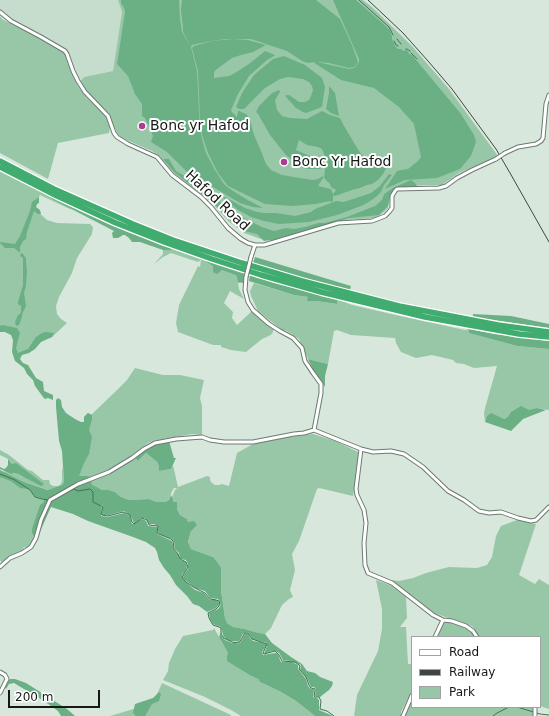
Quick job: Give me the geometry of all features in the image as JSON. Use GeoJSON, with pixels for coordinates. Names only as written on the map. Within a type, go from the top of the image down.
{"type":"FeatureCollection","features":[{"type":"Feature","properties":{"kind":"highway"},"geometry":{"type":"LineString","coordinates":[[0,161],[54,189],[133,224],[173,240],[242,263],[302,281],[399,306],[498,325],[549,332]]}},
{"type":"Feature","properties":{"kind":"highway"},"geometry":{"type":"LineString","coordinates":[[0,167],[57,196],[116,223],[192,252],[261,275],[321,292],[425,317],[519,334],[549,337]]}},
{"type":"Feature","properties":{"kind":"street","name":"Hafod Road"},"geometry":{"type":"LineString","coordinates":[[0,12],[10,21],[64,51],[67,54],[78,81],[85,92],[108,116],[117,137],[128,144],[157,157],[172,175],[212,207],[228,228],[242,240],[255,244],[246,277],[245,290],[248,302],[253,310],[269,324],[293,338],[302,348],[305,360],[321,384],[322,393],[313,428],[314,430]]}},
{"type":"Feature","properties":{"kind":"street"},"geometry":{"type":"LineString","coordinates":[[255,244],[264,245],[338,223],[372,221],[389,212],[392,208],[392,196],[397,188],[439,188],[446,186],[506,152],[518,147],[536,144],[541,141],[542,138],[546,104],[549,95]]}},
{"type":"Feature","properties":{"kind":"street"},"geometry":{"type":"LineString","coordinates":[[0,567],[10,558],[31,547],[36,538],[41,520],[50,500],[78,484],[109,472],[155,443],[176,439],[202,437],[224,442],[253,442],[314,430],[361,449],[373,452],[391,451],[404,454],[422,467],[448,491],[479,511],[489,513],[501,512],[531,521],[536,520],[549,508]]}},
{"type":"Feature","properties":{"kind":"street"},"geometry":{"type":"LineString","coordinates":[[361,449],[356,489],[357,495],[364,510],[366,523],[364,543],[365,565],[368,573],[392,584],[433,615],[443,620],[452,621],[466,626],[473,631],[476,636]]}},
{"type":"Feature","properties":{"kind":"street"},"geometry":{"type":"LineString","coordinates":[[435,636],[443,620]]}},
{"type":"Feature","properties":{"kind":"street"},"geometry":{"type":"LineString","coordinates":[[0,672],[5,675],[7,679],[0,693]]}},
{"type":"Feature","properties":{"kind":"street"},"geometry":{"type":"LineString","coordinates":[[403,716],[411,697]]}},
{"type":"Feature","properties":{"kind":"street"},"geometry":{"type":"LineString","coordinates":[[535,709],[535,715]]}},
{"type":"Feature","properties":{"kind":"shaded area"},"geometry":{"type":"Polygon","coordinates":[[[0,0],[118,0],[122,12],[113,71],[84,77],[78,81],[65,51],[11,21],[0,12],[0,0]]]}},
{"type":"Feature","properties":{"kind":"green space"},"geometry":{"type":"Polygon","coordinates":[[[118,0],[363,0],[412,46],[449,89],[498,156],[459,173],[442,185],[400,187],[391,191],[388,208],[375,218],[345,220],[273,241],[261,239],[244,233],[228,221],[211,202],[174,173],[158,155],[122,138],[117,133],[110,117],[88,94],[81,83],[81,80],[84,77],[113,71],[122,12],[118,0]]]}},
{"type":"Feature","properties":{"kind":"green space"},"geometry":{"type":"Polygon","coordinates":[[[121,0],[179,0],[182,32],[191,47],[197,71],[200,129],[206,153],[224,184],[246,199],[263,208],[240,203],[194,178],[167,152],[151,142],[153,136],[145,118],[142,116],[142,104],[135,94],[128,76],[117,64],[125,12],[121,0]]]}},
{"type":"Feature","properties":{"kind":"green space"},"geometry":{"type":"Polygon","coordinates":[[[182,0],[316,0],[340,19],[358,62],[354,67],[349,68],[329,63],[317,62],[349,69],[354,68],[356,66],[359,62],[359,59],[333,0],[356,0],[389,29],[395,46],[403,51],[408,51],[409,54],[412,55],[461,114],[474,135],[476,142],[471,156],[460,169],[437,178],[405,180],[385,189],[397,171],[408,169],[421,157],[414,124],[399,107],[374,88],[341,80],[314,62],[308,63],[302,61],[287,51],[251,39],[226,39],[211,41],[192,45],[191,47],[183,32],[181,11],[182,0]]]}},
{"type":"Feature","properties":{"kind":"green space"},"geometry":{"type":"Polygon","coordinates":[[[0,16],[9,23],[64,52],[78,86],[87,98],[106,116],[110,127],[109,133],[58,143],[48,179],[0,153],[0,16]]]}},
{"type":"Feature","properties":{"kind":"green space"},"geometry":{"type":"Polygon","coordinates":[[[233,39],[248,40],[266,45],[253,52],[232,58],[214,72],[214,78],[229,76],[235,73],[265,51],[275,55],[249,76],[238,94],[231,110],[237,117],[239,111],[249,117],[254,135],[266,164],[271,170],[282,175],[313,180],[323,176],[318,186],[331,189],[333,194],[336,190],[331,187],[324,178],[326,161],[322,149],[307,145],[299,140],[296,150],[312,157],[321,169],[303,168],[285,154],[270,135],[256,112],[259,106],[272,93],[279,90],[280,92],[275,100],[277,110],[282,116],[307,119],[322,111],[340,118],[364,157],[365,162],[371,165],[386,168],[378,180],[372,184],[360,188],[335,196],[333,195],[333,201],[331,202],[292,206],[265,204],[228,186],[218,173],[208,153],[202,135],[198,71],[192,48],[194,46],[212,41],[233,39]]]}},
{"type":"Feature","properties":{"kind":"green space"},"geometry":{"type":"Polygon","coordinates":[[[284,56],[305,65],[322,78],[325,87],[322,107],[306,113],[296,108],[286,97],[286,95],[289,95],[299,102],[305,102],[309,100],[311,96],[313,90],[312,86],[309,82],[303,79],[288,77],[280,79],[265,88],[244,109],[239,109],[236,107],[242,93],[254,75],[273,59],[284,56]]]}},
{"type":"Feature","properties":{"kind":"green space"},"geometry":{"type":"Polygon","coordinates":[[[329,86],[335,93],[339,116],[326,109],[329,86]]]}},
{"type":"Feature","properties":{"kind":"green space"},"geometry":{"type":"Polygon","coordinates":[[[163,159],[169,159],[176,171],[211,192],[220,202],[236,214],[262,227],[274,231],[286,228],[294,229],[305,227],[347,217],[375,206],[382,200],[384,194],[406,182],[411,180],[417,186],[396,189],[390,196],[388,206],[379,215],[349,218],[276,239],[264,241],[257,234],[238,228],[211,201],[174,172],[163,159]]]}},
{"type":"Feature","properties":{"kind":"green space"},"geometry":{"type":"Polygon","coordinates":[[[0,169],[59,199],[51,196],[51,198],[66,205],[72,210],[40,195],[34,208],[47,220],[57,223],[90,224],[93,227],[92,234],[77,258],[72,273],[59,297],[56,306],[57,314],[67,323],[52,337],[40,342],[17,358],[14,350],[16,336],[7,330],[0,331],[0,169]]]}},
{"type":"Feature","properties":{"kind":"green space"},"geometry":{"type":"Polygon","coordinates":[[[389,174],[392,175],[384,185],[381,192],[367,203],[337,215],[309,222],[279,224],[264,221],[251,217],[238,210],[223,198],[225,197],[245,208],[257,212],[295,216],[311,212],[336,201],[343,202],[371,193],[380,186],[389,174]]]}},
{"type":"Feature","properties":{"kind":"green space"},"geometry":{"type":"Polygon","coordinates":[[[51,196],[128,232],[171,247],[171,250],[163,250],[140,242],[132,242],[125,235],[118,238],[113,238],[112,233],[114,231],[54,200],[51,196]]]}},
{"type":"Feature","properties":{"kind":"green space"},"geometry":{"type":"Polygon","coordinates":[[[39,197],[39,203],[36,207],[40,210],[41,214],[34,211],[26,239],[20,247],[20,252],[14,248],[5,248],[0,242],[15,244],[20,236],[32,202],[39,197]]]}},
{"type":"Feature","properties":{"kind":"green space"},"geometry":{"type":"Polygon","coordinates":[[[171,247],[241,274],[240,283],[238,283],[244,299],[230,291],[224,303],[233,312],[232,318],[237,325],[252,311],[266,322],[267,325],[274,329],[272,334],[262,339],[246,352],[231,350],[221,347],[221,345],[213,345],[178,332],[176,323],[179,305],[198,266],[200,267],[201,260],[198,262],[171,253],[154,264],[163,254],[163,250],[171,250],[171,247]]]}},
{"type":"Feature","properties":{"kind":"green space"},"geometry":{"type":"Polygon","coordinates":[[[21,253],[26,258],[27,270],[24,293],[26,306],[19,325],[16,326],[15,322],[21,312],[21,306],[18,302],[23,285],[23,258],[20,256],[21,253]]]}},
{"type":"Feature","properties":{"kind":"green space"},"geometry":{"type":"Polygon","coordinates":[[[255,257],[351,286],[350,290],[253,263],[255,257]]]}},
{"type":"Feature","properties":{"kind":"green space"},"geometry":{"type":"Polygon","coordinates":[[[202,259],[245,271],[243,283],[238,282],[236,275],[222,270],[217,274],[213,272],[213,266],[202,259]]]}},
{"type":"Feature","properties":{"kind":"green space"},"geometry":{"type":"Polygon","coordinates":[[[250,275],[274,283],[337,299],[337,304],[307,301],[308,297],[294,295],[249,281],[250,275]]]}},
{"type":"Feature","properties":{"kind":"green space"},"geometry":{"type":"Polygon","coordinates":[[[254,283],[294,295],[308,297],[310,301],[337,304],[337,299],[352,305],[400,316],[465,330],[469,329],[470,333],[517,346],[549,349],[549,410],[537,408],[504,419],[487,416],[485,422],[485,408],[497,366],[474,368],[456,363],[453,360],[432,355],[416,358],[401,352],[395,338],[351,335],[337,330],[334,331],[328,364],[308,359],[299,339],[287,331],[282,330],[258,311],[250,291],[254,283]]]}},
{"type":"Feature","properties":{"kind":"green space"},"geometry":{"type":"Polygon","coordinates":[[[473,314],[511,316],[549,324],[549,328],[473,317],[473,314]]]}},
{"type":"Feature","properties":{"kind":"green space"},"geometry":{"type":"Polygon","coordinates":[[[2,325],[17,328],[20,333],[16,348],[18,353],[28,349],[36,337],[42,333],[54,333],[52,337],[41,342],[35,349],[22,355],[20,359],[23,363],[28,365],[36,378],[43,382],[44,391],[53,395],[53,400],[48,398],[45,399],[43,397],[24,368],[15,361],[12,352],[13,340],[11,335],[5,332],[0,332],[0,326],[2,325]]]}},
{"type":"Feature","properties":{"kind":"green space"},"geometry":{"type":"Polygon","coordinates":[[[469,329],[494,334],[549,341],[549,349],[517,346],[469,333],[469,329]]]}},
{"type":"Feature","properties":{"kind":"green space"},"geometry":{"type":"Polygon","coordinates":[[[308,359],[328,364],[325,376],[325,387],[314,371],[308,359]]]}},
{"type":"Feature","properties":{"kind":"green space"},"geometry":{"type":"Polygon","coordinates":[[[135,368],[163,375],[180,375],[204,380],[200,398],[202,406],[202,435],[192,434],[153,441],[106,472],[90,477],[73,478],[84,417],[88,413],[91,415],[116,391],[127,380],[135,368]]]}},
{"type":"Feature","properties":{"kind":"green space"},"geometry":{"type":"Polygon","coordinates":[[[58,398],[61,400],[62,407],[66,413],[81,422],[84,422],[84,417],[88,413],[92,415],[89,430],[92,437],[89,454],[79,476],[90,477],[92,485],[102,490],[115,492],[121,497],[129,500],[149,499],[157,502],[165,502],[169,500],[171,495],[173,502],[177,502],[177,509],[180,515],[187,519],[188,522],[194,521],[197,525],[191,531],[188,542],[191,549],[213,557],[221,568],[221,590],[227,623],[233,627],[265,634],[272,643],[302,664],[307,671],[315,673],[320,677],[333,682],[329,690],[320,697],[315,696],[316,689],[311,687],[307,678],[300,670],[301,665],[283,660],[279,653],[275,651],[264,654],[267,643],[252,639],[247,632],[243,634],[239,642],[229,641],[226,639],[223,635],[221,627],[213,624],[210,619],[209,613],[218,609],[221,605],[218,599],[210,598],[205,591],[195,588],[184,579],[183,576],[188,569],[186,560],[180,559],[179,553],[175,549],[172,539],[159,534],[158,526],[149,524],[145,518],[141,518],[134,523],[131,516],[124,511],[109,515],[102,515],[103,507],[102,505],[101,506],[101,516],[108,517],[124,513],[130,516],[132,524],[134,524],[143,519],[146,521],[148,526],[157,527],[157,534],[172,541],[174,550],[178,554],[180,560],[186,563],[186,570],[182,577],[187,583],[195,590],[204,593],[210,600],[214,599],[218,601],[220,604],[216,608],[207,612],[199,606],[193,604],[176,585],[164,568],[159,560],[155,548],[146,542],[51,507],[38,536],[35,537],[32,533],[32,529],[40,505],[44,502],[44,499],[36,497],[29,489],[20,488],[11,481],[0,477],[0,470],[24,482],[48,490],[62,485],[64,482],[62,451],[59,441],[56,407],[56,400],[58,398]]]}},
{"type":"Feature","properties":{"kind":"green space"},"geometry":{"type":"Polygon","coordinates":[[[521,406],[529,410],[537,408],[546,410],[523,419],[511,431],[485,422],[487,416],[491,413],[504,419],[508,417],[511,412],[521,406]]]}},
{"type":"Feature","properties":{"kind":"green space"},"geometry":{"type":"Polygon","coordinates":[[[313,434],[335,441],[358,452],[358,465],[353,496],[319,488],[317,489],[299,541],[292,554],[295,570],[290,590],[293,597],[282,605],[271,628],[265,634],[233,627],[227,623],[221,590],[221,573],[213,557],[191,549],[188,543],[191,531],[187,519],[180,515],[177,509],[177,502],[172,502],[172,497],[177,488],[174,488],[172,491],[169,500],[165,502],[157,502],[149,499],[129,500],[121,497],[115,492],[102,490],[84,483],[110,474],[135,458],[138,461],[146,453],[157,462],[159,471],[171,469],[173,465],[178,487],[207,476],[210,477],[211,482],[215,485],[222,484],[229,486],[237,453],[253,444],[313,434]]]}},
{"type":"Feature","properties":{"kind":"green space"},"geometry":{"type":"Polygon","coordinates":[[[169,441],[174,458],[176,458],[171,469],[159,471],[157,462],[146,453],[138,461],[135,458],[157,444],[169,441]]]}},
{"type":"Feature","properties":{"kind":"green space"},"geometry":{"type":"Polygon","coordinates":[[[0,450],[43,480],[49,480],[50,484],[53,486],[58,486],[61,484],[62,467],[64,482],[62,485],[49,490],[24,482],[4,472],[18,474],[23,477],[15,464],[12,464],[8,459],[0,455],[0,450]]]}},
{"type":"Feature","properties":{"kind":"green space"},"geometry":{"type":"Polygon","coordinates":[[[8,459],[12,464],[16,463],[44,484],[41,486],[18,474],[11,474],[0,469],[0,467],[4,469],[6,468],[8,465],[8,459]]]}},
{"type":"Feature","properties":{"kind":"green space"},"geometry":{"type":"Polygon","coordinates":[[[0,472],[46,497],[32,542],[27,548],[23,548],[24,550],[12,555],[2,562],[0,561],[0,472]]]}},
{"type":"Feature","properties":{"kind":"green space"},"geometry":{"type":"Polygon","coordinates":[[[517,520],[536,524],[519,575],[535,584],[539,579],[549,585],[549,709],[541,706],[541,636],[479,636],[472,626],[434,613],[391,580],[399,581],[413,578],[449,567],[477,568],[487,565],[492,557],[496,536],[501,526],[517,520]]]}},
{"type":"Feature","properties":{"kind":"green space"},"geometry":{"type":"Polygon","coordinates":[[[376,580],[390,585],[406,597],[407,618],[400,627],[406,627],[408,664],[411,664],[411,692],[401,712],[401,716],[354,716],[357,695],[378,651],[382,629],[382,609],[376,580]]]}},
{"type":"Feature","properties":{"kind":"green space"},"geometry":{"type":"Polygon","coordinates":[[[444,622],[452,622],[465,628],[474,636],[437,636],[444,622]]]}},
{"type":"Feature","properties":{"kind":"green space"},"geometry":{"type":"Polygon","coordinates":[[[214,628],[228,653],[228,661],[258,679],[260,682],[296,701],[315,716],[241,716],[205,697],[163,680],[168,671],[169,663],[175,649],[183,636],[213,630],[214,628]]]}},
{"type":"Feature","properties":{"kind":"green space"},"geometry":{"type":"Polygon","coordinates":[[[221,632],[221,635],[225,640],[238,644],[245,634],[248,633],[253,641],[266,644],[262,652],[263,655],[275,653],[278,654],[281,662],[292,662],[298,665],[298,669],[306,679],[308,686],[314,690],[313,697],[319,700],[319,710],[333,716],[315,716],[296,701],[260,682],[258,679],[227,661],[228,653],[219,637],[221,632]]]}},
{"type":"Feature","properties":{"kind":"green space"},"geometry":{"type":"Polygon","coordinates":[[[10,679],[15,679],[26,683],[67,709],[75,716],[61,716],[58,711],[44,701],[14,683],[9,684],[6,689],[5,687],[10,679]]]}},
{"type":"Feature","properties":{"kind":"green space"},"geometry":{"type":"Polygon","coordinates":[[[162,683],[231,716],[110,716],[154,701],[162,683]]]}},
{"type":"Feature","properties":{"kind":"green space"},"geometry":{"type":"Polygon","coordinates":[[[159,692],[161,694],[159,701],[152,704],[145,716],[136,716],[133,713],[135,704],[153,698],[159,692]]]}},
{"type":"Feature","properties":{"kind":"green space"},"geometry":{"type":"Polygon","coordinates":[[[411,701],[411,708],[534,708],[533,716],[403,716],[411,701]]]}},
{"type":"Feature","properties":{"kind":"waterway"},"geometry":{"type":"LineString","coordinates":[[359,0],[389,27],[393,35]]}},
{"type":"Feature","properties":{"kind":"waterway"},"geometry":{"type":"LineString","coordinates":[[397,39],[401,44]]}},
{"type":"Feature","properties":{"kind":"waterway"},"geometry":{"type":"LineString","coordinates":[[394,41],[398,46]]}},
{"type":"Feature","properties":{"kind":"waterway"},"geometry":{"type":"LineString","coordinates":[[406,49],[410,51]]}},
{"type":"Feature","properties":{"kind":"waterway"},"geometry":{"type":"LineString","coordinates":[[411,53],[417,59]]}},
{"type":"Feature","properties":{"kind":"waterway"},"geometry":{"type":"LineString","coordinates":[[0,474],[15,480],[30,490],[35,497],[49,500]]}},
{"type":"Feature","properties":{"kind":"waterway"},"geometry":{"type":"LineString","coordinates":[[65,493],[73,489],[78,491],[90,489],[93,492],[93,502],[103,507],[102,515],[108,516],[123,512],[130,515],[134,524],[142,518],[147,520],[149,525],[158,526],[157,533],[171,539],[173,541],[174,549],[180,559],[186,562],[188,567],[182,577],[186,582],[205,593],[210,599],[219,601],[219,606],[208,613],[213,625],[221,628],[221,634],[224,638],[232,642],[239,643],[245,633],[248,633],[252,639],[267,644],[263,653],[264,654],[275,651],[282,661],[295,662],[300,666],[299,669],[306,677],[311,688],[315,689],[314,696],[319,697],[321,701],[320,709],[327,711],[334,716]]}},
{"type":"Feature","properties":{"kind":"waterway"},"geometry":{"type":"LineString","coordinates":[[493,716],[507,708]]}},
{"type":"Feature","properties":{"kind":"waterway"},"geometry":{"type":"LineString","coordinates":[[520,708],[549,715]]}},
{"type":"Feature","properties":{"kind":"railway"},"geometry":{"type":"LineString","coordinates":[[368,0],[403,33],[452,89],[496,149],[549,242]]}},
{"type":"Feature","properties":{"kind":"place","name":"Bonc yr Hafod"},"geometry":{"type":"Point","coordinates":[142,126]}},
{"type":"Feature","properties":{"kind":"place","name":"Bonc Yr Hafod"},"geometry":{"type":"Point","coordinates":[284,162]}}]}
